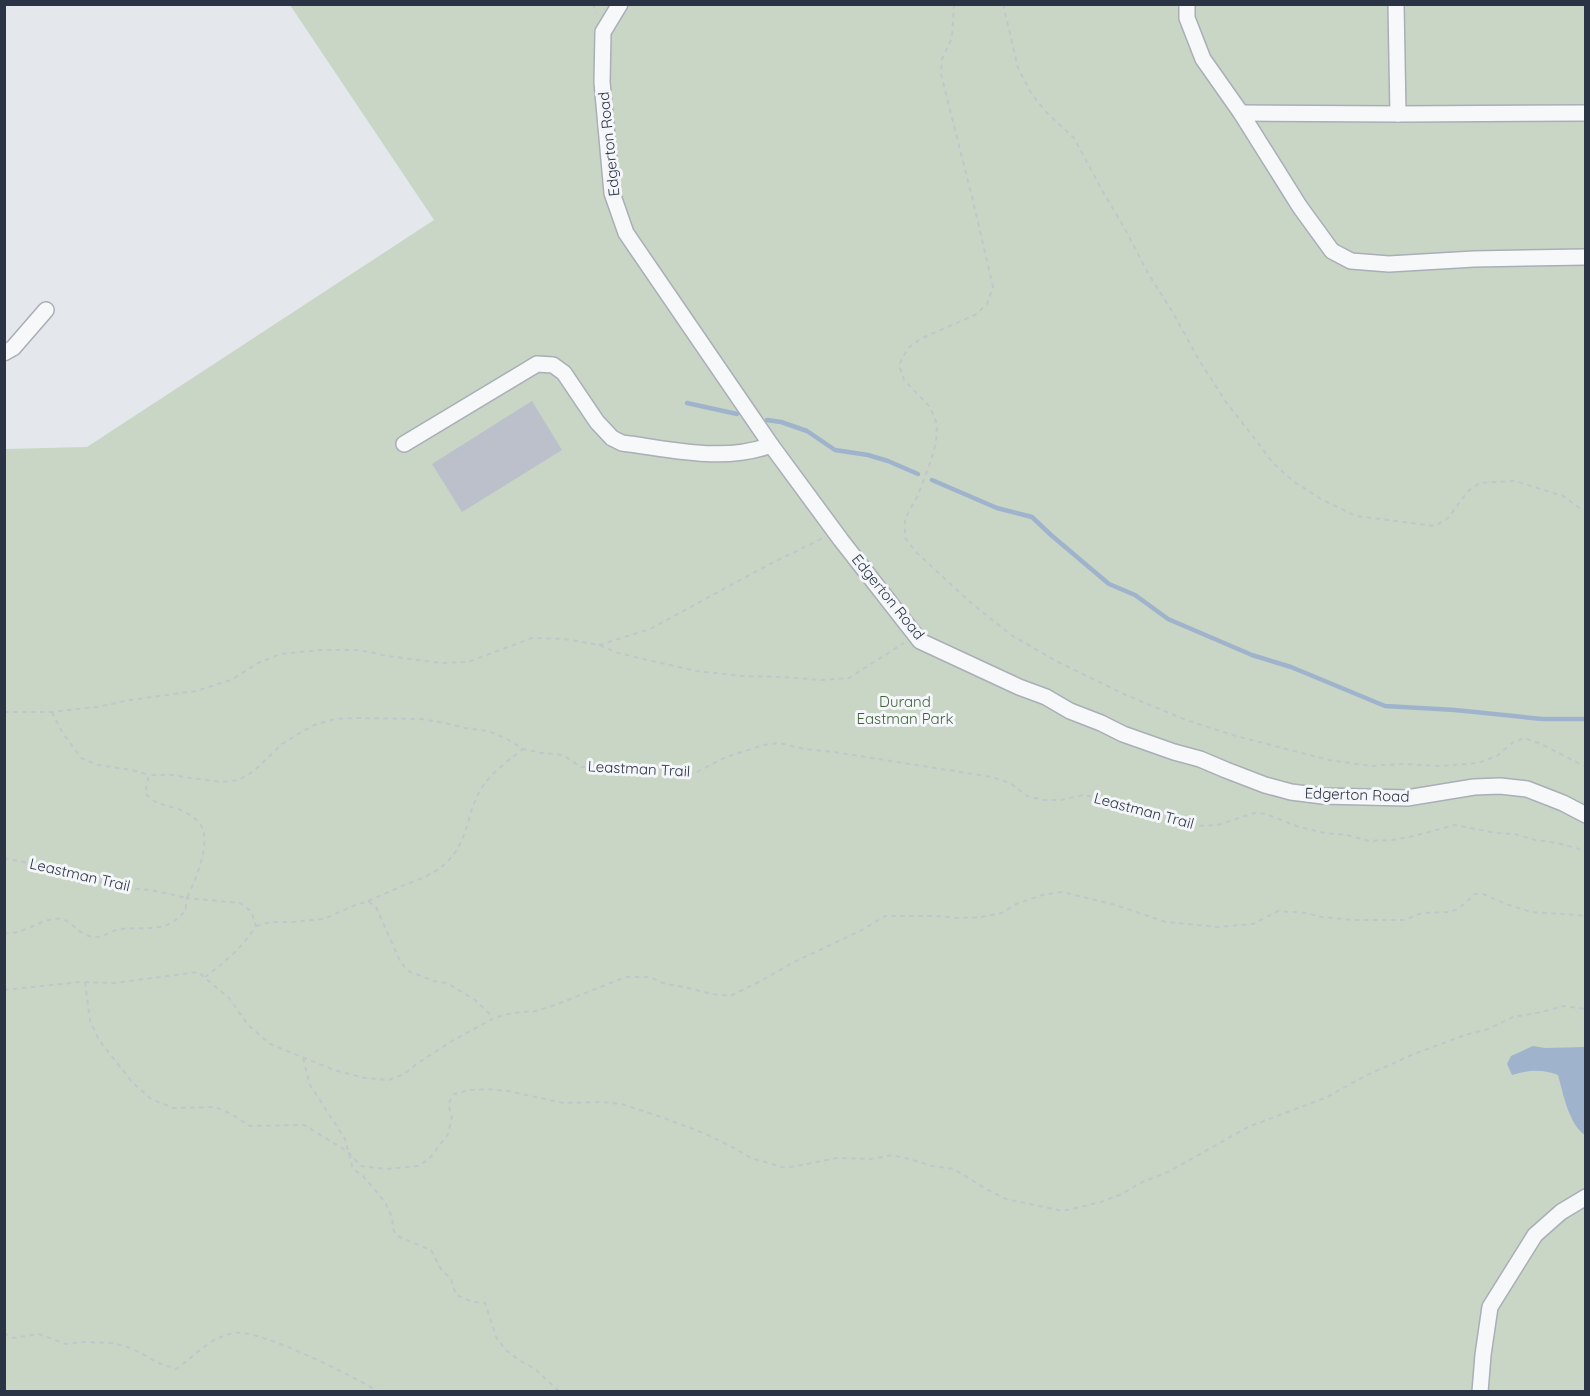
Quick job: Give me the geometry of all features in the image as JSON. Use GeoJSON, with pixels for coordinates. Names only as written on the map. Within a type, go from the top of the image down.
{"type":"FeatureCollection","features":[{"type":"Feature","properties":{"kind":"street","name":"Edgerton Road"},"geometry":{"type":"LineString","coordinates":[[620,4],[603,32],[602,82],[612,193],[626,233],[771,445],[920,640],[1123,734],[1200,759],[1265,785],[1291,792],[1323,796],[1407,798],[1474,787],[1500,786],[1527,789],[1586,815]]}},
{"type":"Feature","properties":{"kind":"street"},"geometry":{"type":"LineString","coordinates":[[1187,4],[1187,18],[1203,59],[1241,113],[1300,207],[1332,251],[1352,261],[1389,264],[1474,258],[1586,257]]}},
{"type":"Feature","properties":{"kind":"street"},"geometry":{"type":"LineString","coordinates":[[1396,4],[1398,114]]}},
{"type":"Feature","properties":{"kind":"street"},"geometry":{"type":"LineString","coordinates":[[1241,113],[1586,113]]}},
{"type":"Feature","properties":{"kind":"street"},"geometry":{"type":"LineString","coordinates":[[4,353],[13,348],[46,310]]}},
{"type":"Feature","properties":{"kind":"street"},"geometry":{"type":"LineString","coordinates":[[404,444],[537,364],[553,365],[564,373],[597,422],[612,438],[622,443],[697,453],[756,451],[771,445]]}},
{"type":"Feature","properties":{"kind":"street"},"geometry":{"type":"LineString","coordinates":[[1480,1392],[1490,1306],[1535,1235],[1561,1212],[1586,1197]]}},
{"type":"Feature","properties":{"kind":"path"},"geometry":{"type":"LineString","coordinates":[[954,4],[952,38],[942,59],[941,74],[993,287],[987,304],[975,315],[922,338],[908,348],[899,365],[904,380],[930,407],[937,424],[936,443],[918,495],[905,519],[904,538],[970,602],[1011,635],[1058,662],[1186,720],[1236,736],[1329,760],[1371,766],[1478,764],[1497,756],[1512,743],[1524,738],[1539,743],[1586,767]]}},
{"type":"Feature","properties":{"kind":"path"},"geometry":{"type":"LineString","coordinates":[[1003,4],[1018,68],[1031,93],[1046,112],[1074,138],[1125,228],[1149,276],[1226,402],[1273,463],[1293,481],[1321,499],[1356,516],[1435,526],[1448,518],[1468,491],[1480,483],[1515,481],[1563,496],[1586,511]]}},
{"type":"Feature","properties":{"kind":"path"},"geometry":{"type":"LineString","coordinates":[[599,645],[650,629],[768,565],[836,532]]}},
{"type":"Feature","properties":{"kind":"path"},"geometry":{"type":"LineString","coordinates":[[4,712],[52,712],[196,691],[231,680],[258,663],[279,654],[321,650],[358,650],[441,663],[459,663],[468,662],[532,638],[564,639],[599,645],[618,653],[696,671],[821,680],[849,678],[909,640],[920,640]]}},
{"type":"Feature","properties":{"kind":"path","name":"Leastman Trail"},"geometry":{"type":"LineString","coordinates":[[52,712],[62,732],[81,758],[98,765],[149,775],[172,775],[223,782],[240,780],[254,771],[282,744],[314,725],[335,719],[355,718],[421,720],[488,731],[523,749],[563,755],[581,766],[643,768],[693,774],[726,757],[764,745],[779,743],[804,749],[992,777],[1010,783],[1027,796],[1043,800],[1061,800],[1083,795],[1107,799],[1131,805],[1173,821],[1196,826],[1218,825],[1254,813],[1266,814],[1299,827],[1369,841],[1392,840],[1455,825],[1496,833],[1515,834],[1586,850]]}},
{"type":"Feature","properties":{"kind":"path"},"geometry":{"type":"LineString","coordinates":[[204,977],[234,955],[256,926],[271,922],[324,919],[423,878],[446,863],[460,845],[475,800],[486,781],[523,749]]}},
{"type":"Feature","properties":{"kind":"path"},"geometry":{"type":"LineString","coordinates":[[4,933],[22,931],[54,918],[68,920],[78,931],[89,936],[100,937],[117,929],[161,928],[185,912],[187,898],[195,882],[204,849],[204,832],[195,818],[179,809],[152,801],[145,793],[149,775]]}},
{"type":"Feature","properties":{"kind":"path","name":"Leastman Trail"},"geometry":{"type":"LineString","coordinates":[[4,858],[58,869],[116,887],[151,890],[187,898],[240,903],[251,911],[256,926]]}},
{"type":"Feature","properties":{"kind":"path"},"geometry":{"type":"LineString","coordinates":[[4,990],[85,982],[114,983],[198,972],[229,998],[248,1024],[270,1044],[334,1070],[365,1078],[389,1080],[405,1074],[452,1041],[494,1018],[512,1013],[536,1011],[626,977],[650,977],[665,984],[730,996],[862,930],[885,916],[981,917],[1002,913],[1016,904],[1042,895],[1062,892],[1112,904],[1166,922],[1218,927],[1253,924],[1278,911],[1346,919],[1404,920],[1422,912],[1449,912],[1458,909],[1475,894],[1483,894],[1531,912],[1586,917]]}},
{"type":"Feature","properties":{"kind":"path"},"geometry":{"type":"LineString","coordinates":[[368,901],[376,908],[400,961],[408,971],[434,981],[447,982],[475,1000],[494,1018]]}},
{"type":"Feature","properties":{"kind":"path"},"geometry":{"type":"LineString","coordinates":[[85,982],[90,1021],[99,1040],[132,1082],[151,1099],[174,1108],[215,1107],[250,1126],[304,1125],[346,1151],[361,1166],[387,1169],[418,1166],[429,1159],[448,1134],[452,1117],[448,1104],[454,1094],[486,1089],[508,1091],[563,1103],[622,1104],[706,1134],[751,1158],[786,1168],[837,1158],[871,1159],[892,1155],[932,1166],[954,1169],[1006,1199],[1063,1211],[1101,1202],[1122,1194],[1248,1127],[1324,1098],[1414,1054],[1488,1029],[1513,1017],[1563,1006],[1586,1010]]}},
{"type":"Feature","properties":{"kind":"path"},"geometry":{"type":"LineString","coordinates":[[303,1058],[310,1085],[345,1139],[352,1169],[363,1176],[385,1202],[397,1236],[431,1250],[441,1269],[451,1279],[456,1295],[473,1302],[485,1303],[497,1339],[507,1351],[535,1370],[560,1392]]}},
{"type":"Feature","properties":{"kind":"path"},"geometry":{"type":"LineString","coordinates":[[4,1334],[13,1338],[39,1334],[66,1344],[112,1343],[125,1346],[156,1362],[176,1369],[204,1346],[217,1338],[236,1332],[262,1338],[324,1362],[379,1392]]}},
{"type":"Feature","properties":{"kind":"green space","name":"Durand Eastman Park"},"geometry":{"type":"Polygon","coordinates":[[[290,5],[1585,5],[1585,1391],[5,1391],[4,449],[87,447],[434,220],[290,5]]]}},
{"type":"Feature","properties":{"kind":"water"},"geometry":{"type":"Polygon","coordinates":[[[1533,1046],[1585,1047],[1585,1135],[1579,1130],[1571,1116],[1558,1075],[1535,1071],[1512,1075],[1507,1064],[1511,1056],[1533,1046]]]}},
{"type":"Feature","properties":{"kind":"building"},"geometry":{"type":"Polygon","coordinates":[[[532,401],[562,450],[462,512],[432,464],[532,401]]]}},
{"type":"Feature","properties":{"kind":"waterway"},"geometry":{"type":"LineString","coordinates":[[687,403],[737,414]]}},
{"type":"Feature","properties":{"kind":"waterway"},"geometry":{"type":"LineString","coordinates":[[767,420],[807,431],[835,450],[868,455],[918,474]]}},
{"type":"Feature","properties":{"kind":"waterway"},"geometry":{"type":"LineString","coordinates":[[932,480],[997,508],[1032,517],[1109,584],[1135,595],[1168,619],[1252,655],[1291,667],[1385,706],[1542,719],[1586,719]]}}]}
